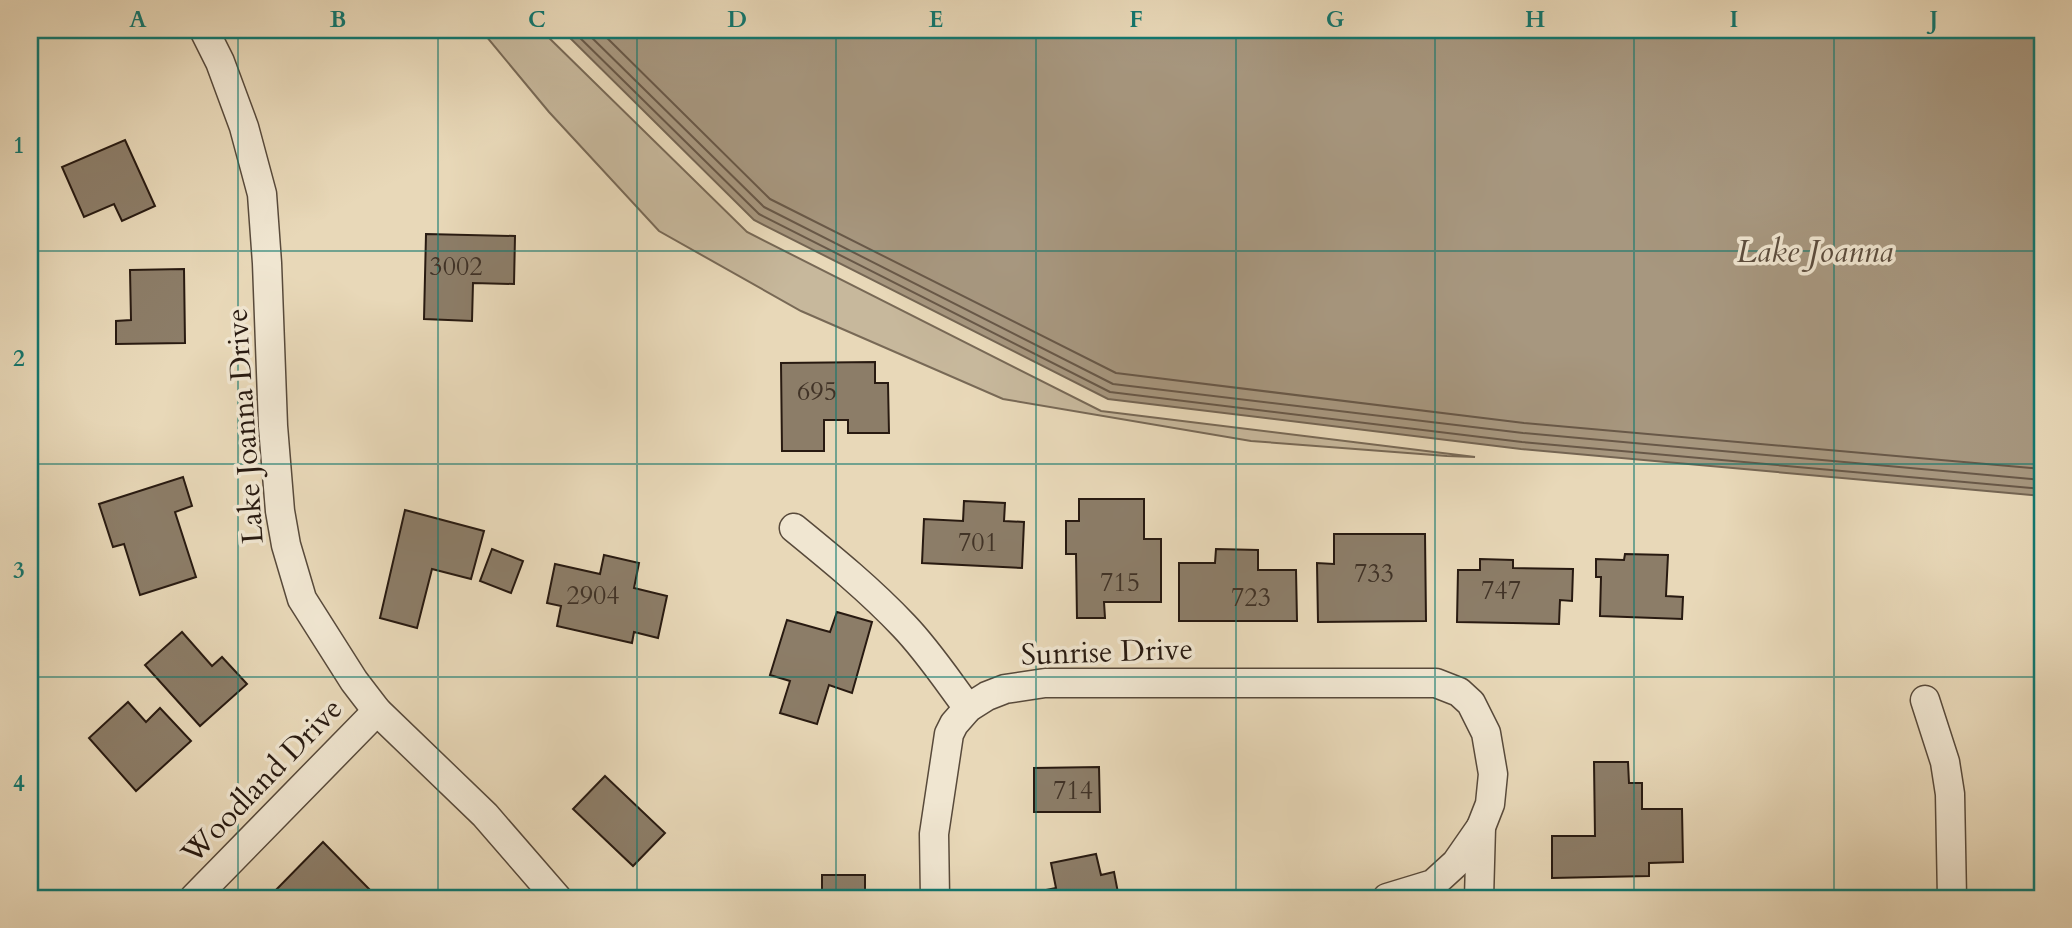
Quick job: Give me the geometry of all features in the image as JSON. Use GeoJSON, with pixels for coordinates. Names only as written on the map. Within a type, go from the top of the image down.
{"type":"FeatureCollection","features":[{"type":"Feature","properties":{"kind":"street","name":"Lake Joanna Drive"},"geometry":{"type":"LineString","coordinates":[[204,30],[220,62],[244,127],[262,194],[273,426],[280,511],[286,545],[302,599],[354,681],[377,711],[485,816],[557,898]]}},
{"type":"Feature","properties":{"kind":"street"},"geometry":{"type":"LineString","coordinates":[[794,528],[861,583],[904,626],[968,708],[949,734],[934,834],[935,898]]}},
{"type":"Feature","properties":{"kind":"street","name":"Sunrise Drive"},"geometry":{"type":"LineString","coordinates":[[968,708],[1005,689],[1045,683],[1436,683],[1459,692],[1471,703],[1484,727],[1493,774],[1490,804],[1481,827]]}},
{"type":"Feature","properties":{"kind":"street"},"geometry":{"type":"LineString","coordinates":[[1925,699],[1945,762],[1950,794],[1952,898]]}},
{"type":"Feature","properties":{"kind":"street","name":"Woodland Drive"},"geometry":{"type":"LineString","coordinates":[[194,898],[377,711]]}},
{"type":"Feature","properties":{"kind":"street"},"geometry":{"type":"LineString","coordinates":[[1387,898],[1433,884],[1456,863],[1481,827]]}},
{"type":"Feature","properties":{"kind":"street"},"geometry":{"type":"LineString","coordinates":[[1479,898],[1481,827]]}},
{"type":"Feature","properties":{"kind":"shaded area"},"geometry":{"type":"Polygon","coordinates":[[[481,30],[541,30],[747,232],[1101,411],[1475,457],[1251,441],[1003,399],[801,311],[659,231],[549,112],[481,30]]]}},
{"type":"Feature","properties":{"kind":"water","name":"Lake Joanna"},"geometry":{"type":"Polygon","coordinates":[[[562,30],[2042,30],[2042,496],[1521,449],[1108,399],[754,220],[562,30]]]}},
{"type":"Feature","properties":{"kind":"building"},"geometry":{"type":"Polygon","coordinates":[[[125,140],[155,206],[122,221],[114,204],[84,217],[62,167],[125,140]]]}},
{"type":"Feature","properties":{"kind":"building"},"geometry":{"type":"Polygon","coordinates":[[[426,234],[515,236],[514,284],[473,283],[472,321],[424,319],[426,234]]]}},
{"type":"Feature","properties":{"kind":"building"},"geometry":{"type":"Polygon","coordinates":[[[184,269],[185,343],[116,344],[116,321],[131,320],[130,270],[184,269]]]}},
{"type":"Feature","properties":{"kind":"building"},"geometry":{"type":"Polygon","coordinates":[[[875,362],[875,383],[888,383],[889,433],[848,433],[848,420],[824,420],[824,451],[782,451],[781,363],[875,362]]]}},
{"type":"Feature","properties":{"kind":"building"},"geometry":{"type":"Polygon","coordinates":[[[183,477],[192,506],[175,512],[196,577],[140,595],[124,544],[113,547],[99,504],[183,477]]]}},
{"type":"Feature","properties":{"kind":"building"},"geometry":{"type":"Polygon","coordinates":[[[1079,499],[1144,499],[1144,539],[1161,539],[1161,602],[1104,602],[1105,618],[1077,618],[1076,554],[1066,554],[1066,521],[1079,521],[1079,499]]]}},
{"type":"Feature","properties":{"kind":"building"},"geometry":{"type":"Polygon","coordinates":[[[964,501],[1005,503],[1004,521],[1024,522],[1022,568],[922,563],[924,519],[963,521],[964,501]]]}},
{"type":"Feature","properties":{"kind":"building"},"geometry":{"type":"Polygon","coordinates":[[[405,510],[484,531],[471,579],[432,569],[417,628],[380,618],[405,510]]]}},
{"type":"Feature","properties":{"kind":"building"},"geometry":{"type":"Polygon","coordinates":[[[1334,534],[1425,534],[1426,621],[1318,622],[1317,563],[1334,564],[1334,534]]]}},
{"type":"Feature","properties":{"kind":"building"},"geometry":{"type":"Polygon","coordinates":[[[492,549],[523,561],[511,593],[480,581],[492,549]]]}},
{"type":"Feature","properties":{"kind":"building"},"geometry":{"type":"Polygon","coordinates":[[[1216,549],[1258,550],[1258,570],[1296,570],[1297,621],[1179,621],[1179,563],[1215,563],[1216,549]]]}},
{"type":"Feature","properties":{"kind":"building"},"geometry":{"type":"Polygon","coordinates":[[[1625,554],[1668,555],[1666,596],[1683,597],[1682,619],[1600,616],[1601,577],[1596,577],[1596,559],[1624,560],[1625,554]]]}},
{"type":"Feature","properties":{"kind":"building"},"geometry":{"type":"Polygon","coordinates":[[[604,555],[639,563],[634,588],[667,596],[658,638],[634,632],[632,643],[557,626],[561,606],[547,603],[555,564],[600,574],[604,555]]]}},
{"type":"Feature","properties":{"kind":"building"},"geometry":{"type":"Polygon","coordinates":[[[1480,559],[1513,560],[1513,568],[1573,569],[1572,601],[1560,600],[1559,624],[1457,622],[1458,570],[1480,570],[1480,559]]]}},
{"type":"Feature","properties":{"kind":"building"},"geometry":{"type":"Polygon","coordinates":[[[837,612],[872,622],[852,693],[829,685],[817,724],[780,713],[790,681],[770,675],[787,620],[830,632],[837,612]]]}},
{"type":"Feature","properties":{"kind":"building"},"geometry":{"type":"Polygon","coordinates":[[[182,632],[212,666],[222,657],[247,684],[200,726],[145,665],[182,632]]]}},
{"type":"Feature","properties":{"kind":"building"},"geometry":{"type":"Polygon","coordinates":[[[128,702],[146,722],[160,708],[191,741],[136,791],[89,738],[128,702]]]}},
{"type":"Feature","properties":{"kind":"building"},"geometry":{"type":"Polygon","coordinates":[[[1594,762],[1628,762],[1629,783],[1642,783],[1642,809],[1682,809],[1683,862],[1649,863],[1649,876],[1552,878],[1552,836],[1595,836],[1594,762]]]}},
{"type":"Feature","properties":{"kind":"building"},"geometry":{"type":"Polygon","coordinates":[[[1099,767],[1100,812],[1034,812],[1034,768],[1099,767]]]}},
{"type":"Feature","properties":{"kind":"building"},"geometry":{"type":"Polygon","coordinates":[[[605,776],[665,833],[633,866],[573,809],[605,776]]]}},
{"type":"Feature","properties":{"kind":"building"},"geometry":{"type":"Polygon","coordinates":[[[323,842],[373,893],[368,898],[268,898],[323,842]]]}},
{"type":"Feature","properties":{"kind":"building"},"geometry":{"type":"Polygon","coordinates":[[[1096,854],[1101,875],[1114,872],[1119,898],[1016,898],[1056,888],[1051,863],[1096,854]]]}},
{"type":"Feature","properties":{"kind":"building"},"geometry":{"type":"Polygon","coordinates":[[[822,875],[865,875],[865,898],[822,898],[822,875]]]}}]}
